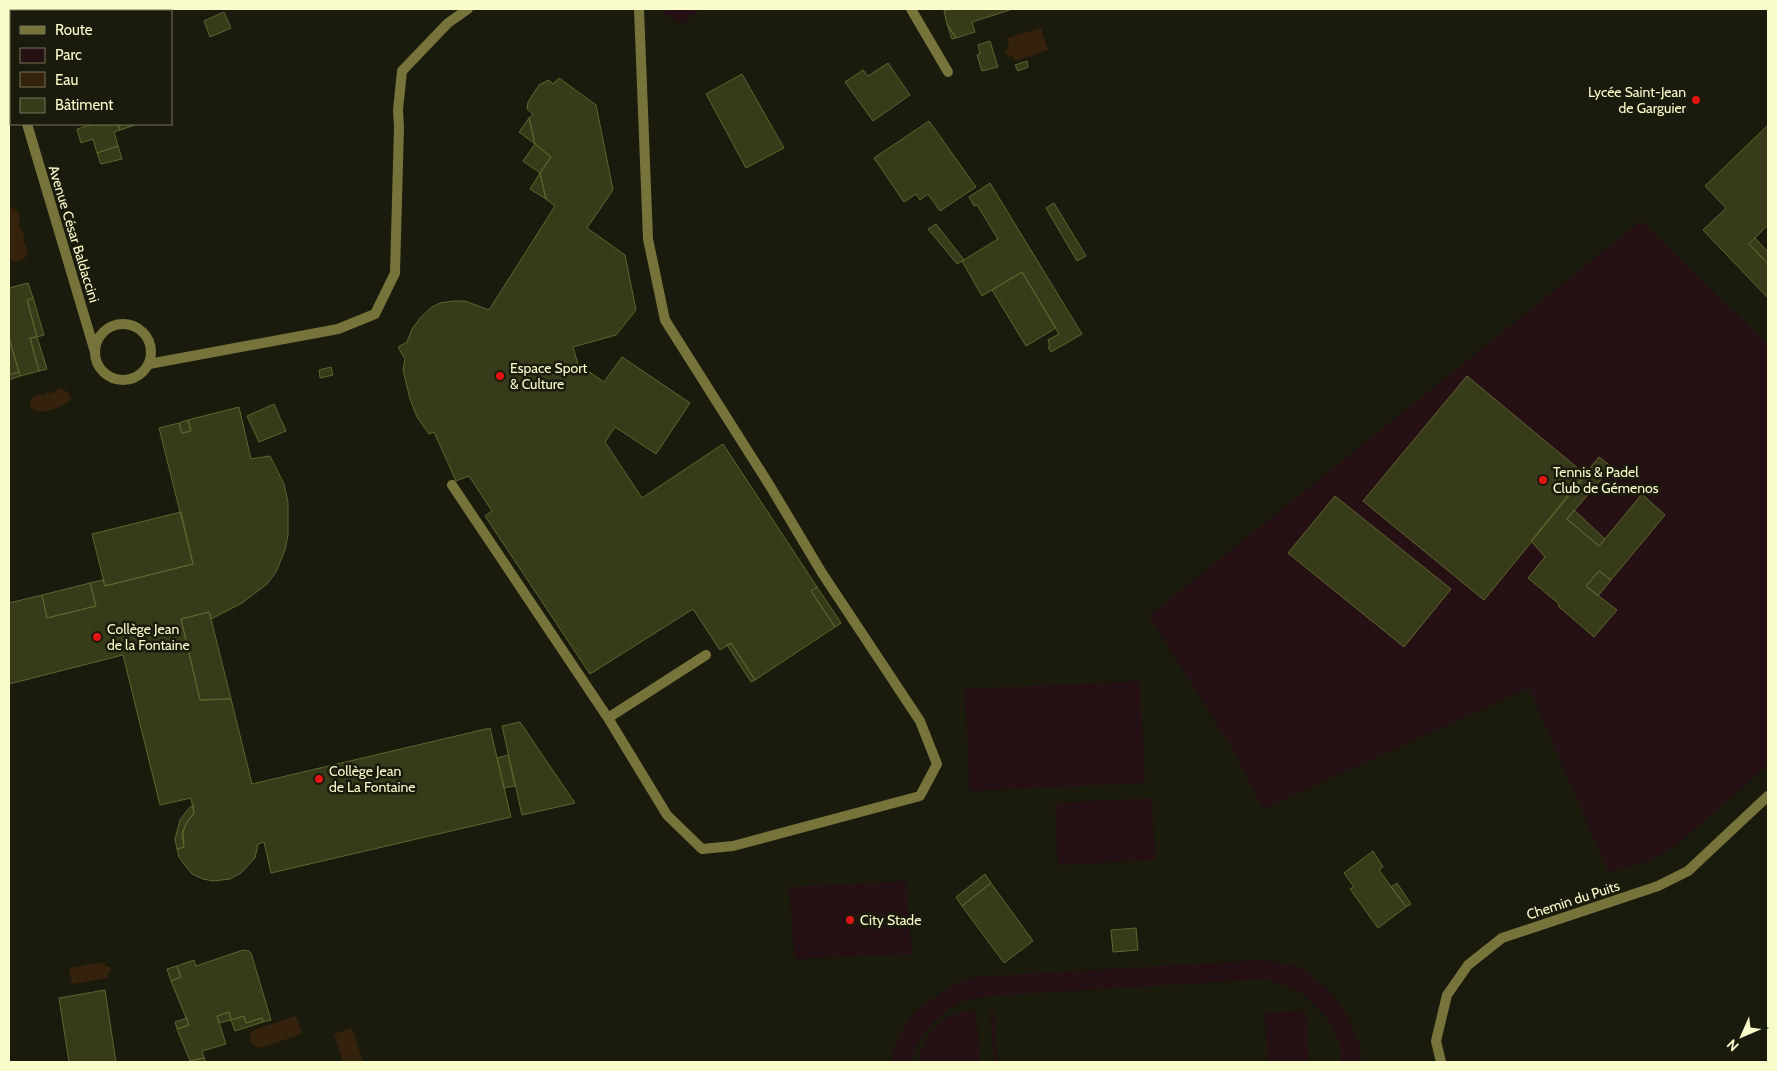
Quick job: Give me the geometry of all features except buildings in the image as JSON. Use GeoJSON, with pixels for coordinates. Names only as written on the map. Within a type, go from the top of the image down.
{"type":"FeatureCollection","features":[{"type":"Feature","properties":{"kind":"street"},"geometry":{"type":"LineString","coordinates":[[95,352],[96,343],[101,334],[116,324],[127,324],[142,330],[148,338],[151,347],[149,364],[338,329],[375,314],[395,273],[398,110],[402,71],[448,23],[468,9]]}},
{"type":"Feature","properties":{"kind":"street"},"geometry":{"type":"LineString","coordinates":[[452,485],[608,718],[667,815],[702,848],[733,846],[920,796],[937,764],[920,721],[822,573],[665,320],[648,239],[639,9]]}},
{"type":"Feature","properties":{"kind":"street"},"geometry":{"type":"LineString","coordinates":[[912,9],[948,72]]}},
{"type":"Feature","properties":{"kind":"street","name":"Avenue César Baldaccini"},"geometry":{"type":"LineString","coordinates":[[27,125],[96,360],[101,369],[108,375],[120,380],[130,380],[139,376],[149,364]]}},
{"type":"Feature","properties":{"kind":"street"},"geometry":{"type":"LineString","coordinates":[[608,718],[706,655]]}},
{"type":"Feature","properties":{"kind":"street","name":"Chemin du Puits"},"geometry":{"type":"LineString","coordinates":[[1441,1062],[1436,1041],[1447,996],[1468,965],[1502,938],[1658,886],[1688,871],[1768,796]]}},
{"type":"Feature","properties":{"kind":"green space"},"geometry":{"type":"Polygon","coordinates":[[[663,9],[700,9],[683,24],[665,15],[663,9]]]}},
{"type":"Feature","properties":{"kind":"green space","name":"Tennis & Padel Club de Gémenos"},"geometry":{"type":"Polygon","coordinates":[[[1641,221],[1768,345],[1768,765],[1674,847],[1646,862],[1608,872],[1529,688],[1263,809],[1235,753],[1149,616],[1641,221]]]}},
{"type":"Feature","properties":{"kind":"green space"},"geometry":{"type":"Polygon","coordinates":[[[1140,681],[1145,783],[970,791],[965,689],[1140,681]]]}},
{"type":"Feature","properties":{"kind":"green space"},"geometry":{"type":"Polygon","coordinates":[[[1152,798],[1155,860],[1058,865],[1055,803],[1152,798]]]}},
{"type":"Feature","properties":{"kind":"green space","name":"City Stade"},"geometry":{"type":"Polygon","coordinates":[[[906,881],[912,954],[795,959],[789,887],[906,881]]]}},
{"type":"Feature","properties":{"kind":"green space"},"geometry":{"type":"Polygon","coordinates":[[[1263,960],[1300,967],[1327,989],[1346,1013],[1360,1045],[1361,1062],[1340,1062],[1340,1044],[1327,1017],[1301,992],[1267,979],[988,996],[970,999],[945,1011],[937,1018],[924,1034],[911,1062],[890,1062],[899,1035],[915,1012],[949,987],[974,977],[1263,960]]]}},
{"type":"Feature","properties":{"kind":"green space"},"geometry":{"type":"Polygon","coordinates":[[[976,1010],[980,1062],[918,1062],[922,1047],[929,1034],[939,1023],[955,1014],[976,1010]]]}},
{"type":"Feature","properties":{"kind":"green space"},"geometry":{"type":"Polygon","coordinates":[[[1306,1010],[1309,1062],[1267,1062],[1265,1013],[1306,1010]]]}},
{"type":"Feature","properties":{"kind":"green space"},"geometry":{"type":"Polygon","coordinates":[[[990,1011],[994,1011],[998,1062],[994,1062],[990,1011]]]}},
{"type":"Feature","properties":{"kind":"water"},"geometry":{"type":"Polygon","coordinates":[[[1041,28],[1048,50],[1015,61],[1012,56],[1008,57],[1005,53],[1009,47],[1007,38],[1041,28]]]}},
{"type":"Feature","properties":{"kind":"water"},"geometry":{"type":"Polygon","coordinates":[[[9,207],[17,210],[20,216],[19,227],[24,233],[24,243],[27,248],[27,255],[14,262],[9,258],[9,207]]]}},
{"type":"Feature","properties":{"kind":"water"},"geometry":{"type":"Polygon","coordinates":[[[61,388],[70,394],[71,400],[50,411],[40,411],[31,408],[30,401],[35,396],[45,395],[61,388]]]}},
{"type":"Feature","properties":{"kind":"water"},"geometry":{"type":"Polygon","coordinates":[[[105,962],[105,966],[111,969],[110,973],[107,974],[108,978],[72,984],[69,968],[105,962]]]}},
{"type":"Feature","properties":{"kind":"water"},"geometry":{"type":"Polygon","coordinates":[[[296,1016],[302,1034],[260,1048],[253,1045],[250,1034],[254,1030],[296,1016]]]}},
{"type":"Feature","properties":{"kind":"water"},"geometry":{"type":"Polygon","coordinates":[[[352,1028],[363,1062],[343,1062],[334,1034],[352,1028]]]}},
{"type":"Feature","properties":{"kind":"place","name":"Lycée Saint-Jean de Garguier"},"geometry":{"type":"Point","coordinates":[1696,100]}},
{"type":"Feature","properties":{"kind":"place","name":"Espace Sport & Culture"},"geometry":{"type":"Point","coordinates":[500,376]}},
{"type":"Feature","properties":{"kind":"place","name":"Tennis & Padel Club de Gémenos"},"geometry":{"type":"Point","coordinates":[1543,480]}},
{"type":"Feature","properties":{"kind":"place","name":"Collège Jean de la Fontaine"},"geometry":{"type":"Point","coordinates":[97,637]}},
{"type":"Feature","properties":{"kind":"place","name":"Collège Jean de La Fontaine"},"geometry":{"type":"Point","coordinates":[319,779]}},
{"type":"Feature","properties":{"kind":"place","name":"City Stade"},"geometry":{"type":"Point","coordinates":[850,920]}}]}
